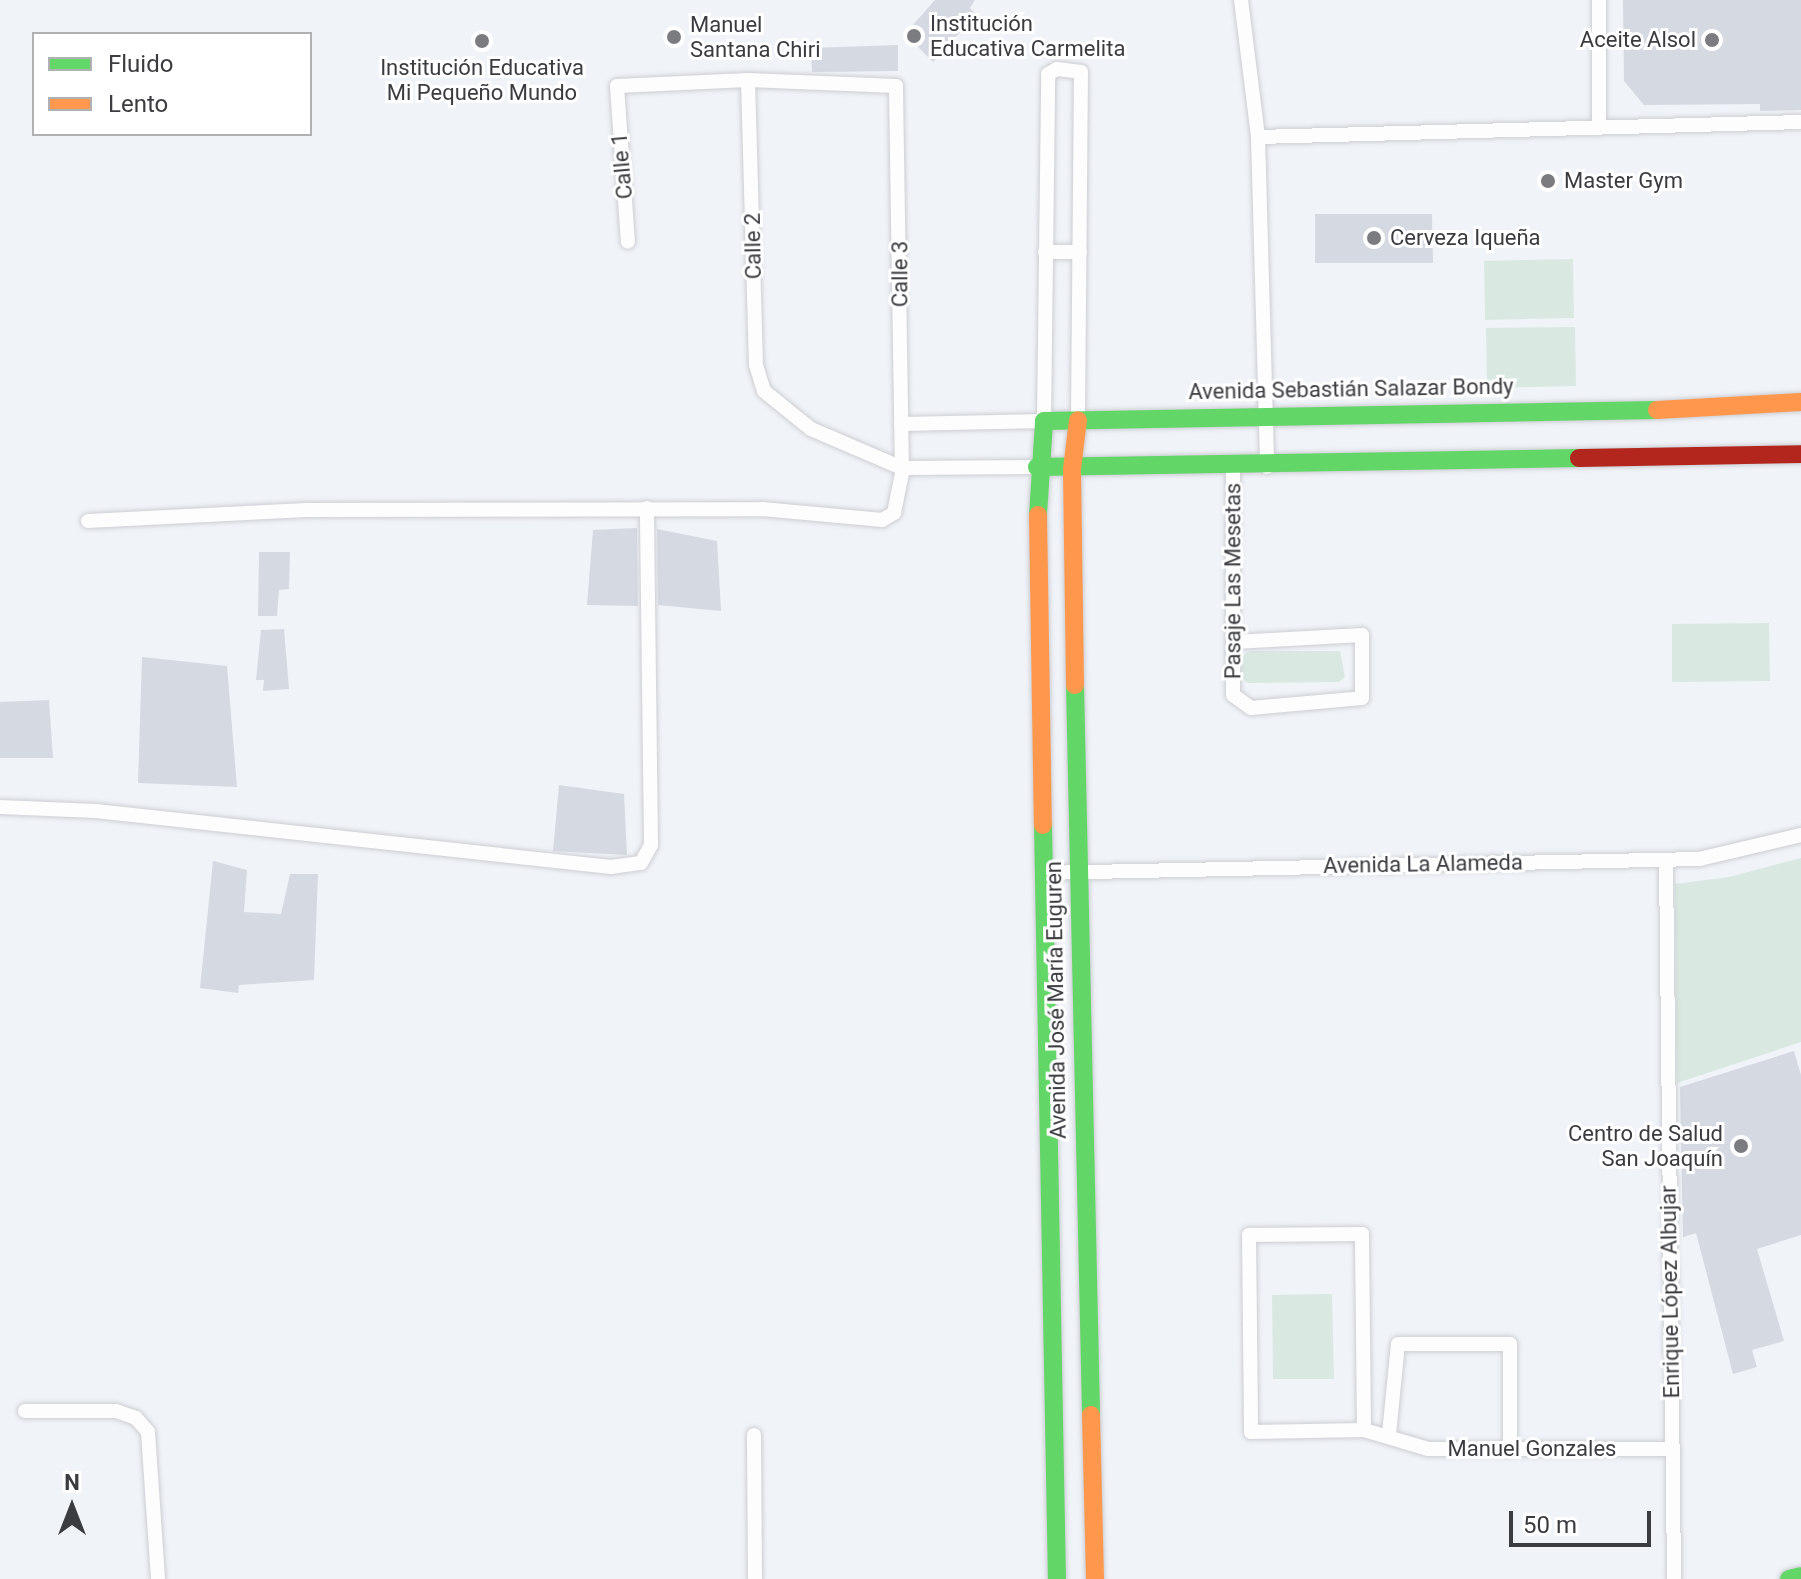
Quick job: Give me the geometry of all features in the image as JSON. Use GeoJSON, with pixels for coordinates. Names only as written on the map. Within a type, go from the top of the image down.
{"type":"FeatureCollection","features":[{"type":"Feature","properties":{"kind":"street"},"geometry":{"type":"LineString","coordinates":[[1241,0],[1258,137],[1267,467]]}},
{"type":"Feature","properties":{"kind":"street"},"geometry":{"type":"LineString","coordinates":[[1599,0],[1599,128]]}},
{"type":"Feature","properties":{"kind":"street"},"geometry":{"type":"LineString","coordinates":[[1044,421],[1048,74],[1057,69],[1081,72],[1078,420]]}},
{"type":"Feature","properties":{"kind":"street","name":"Calle 3"},"geometry":{"type":"LineString","coordinates":[[88,521],[306,510],[647,508],[762,509],[882,520],[899,506],[902,468],[899,98],[892,82],[748,80]]}},
{"type":"Feature","properties":{"kind":"street","name":"Calle 1"},"geometry":{"type":"LineString","coordinates":[[628,242],[614,90],[623,82],[748,80]]}},
{"type":"Feature","properties":{"kind":"street","name":"Calle 2"},"geometry":{"type":"LineString","coordinates":[[748,80],[756,365],[764,391],[777,407],[811,429],[902,468]]}},
{"type":"Feature","properties":{"kind":"street"},"geometry":{"type":"LineString","coordinates":[[1258,137],[1801,122]]}},
{"type":"Feature","properties":{"kind":"street"},"geometry":{"type":"LineString","coordinates":[[1045,252],[1080,252]]}},
{"type":"Feature","properties":{"kind":"street","name":"Avenida Sebastián Salazar Bondy"},"geometry":{"type":"LineString","coordinates":[[901,424],[1266,413],[1742,408],[1801,402]]}},
{"type":"Feature","properties":{"kind":"street","name":"Avenida José María Euguren"},"geometry":{"type":"LineString","coordinates":[[1078,420],[1072,469],[1095,1579]]}},
{"type":"Feature","properties":{"kind":"street","name":"Avenida José María Euguren"},"geometry":{"type":"LineString","coordinates":[[1044,421],[1037,467],[1057,1579]]}},
{"type":"Feature","properties":{"kind":"street"},"geometry":{"type":"LineString","coordinates":[[902,468],[1267,467],[1801,454]]}},
{"type":"Feature","properties":{"kind":"street","name":"Pasaje Las Mesetas"},"geometry":{"type":"LineString","coordinates":[[1233,467],[1233,695],[1251,708],[1362,698],[1362,635],[1234,642]]}},
{"type":"Feature","properties":{"kind":"street"},"geometry":{"type":"LineString","coordinates":[[0,807],[96,811],[611,867],[641,863],[651,845],[647,508]]}},
{"type":"Feature","properties":{"kind":"street","name":"Avenida La Alameda"},"geometry":{"type":"LineString","coordinates":[[1042,873],[1666,861],[1753,850],[1801,835]]}},
{"type":"Feature","properties":{"kind":"street","name":"Enrique López Albujar"},"geometry":{"type":"LineString","coordinates":[[1666,861],[1674,1579]]}},
{"type":"Feature","properties":{"kind":"street","name":"Manuel Gonzales"},"geometry":{"type":"LineString","coordinates":[[1364,1430],[1362,1234],[1249,1235],[1251,1432],[1364,1430],[1389,1434],[1428,1449],[1673,1449]]}},
{"type":"Feature","properties":{"kind":"street"},"geometry":{"type":"LineString","coordinates":[[1389,1434],[1398,1344],[1510,1344],[1510,1450]]}},
{"type":"Feature","properties":{"kind":"street"},"geometry":{"type":"LineString","coordinates":[[25,1411],[116,1411],[136,1418],[148,1432],[158,1579]]}},
{"type":"Feature","properties":{"kind":"street"},"geometry":{"type":"LineString","coordinates":[[754,1435],[755,1579]]}},
{"type":"Feature","properties":{"kind":"street"},"geometry":{"type":"LineString","coordinates":[[1789,1579],[1801,1576]]}},
{"type":"Feature","properties":{"kind":"shaded area"},"geometry":{"type":"Polygon","coordinates":[[[1573,259],[1574,318],[1485,320],[1484,261],[1573,259]]]}},
{"type":"Feature","properties":{"kind":"shaded area"},"geometry":{"type":"Polygon","coordinates":[[[1575,327],[1576,386],[1487,388],[1486,328],[1575,327]]]}},
{"type":"Feature","properties":{"kind":"shaded area"},"geometry":{"type":"Polygon","coordinates":[[[1769,623],[1770,681],[1672,682],[1672,624],[1769,623]]]}},
{"type":"Feature","properties":{"kind":"shaded area"},"geometry":{"type":"Polygon","coordinates":[[[1249,651],[1340,651],[1345,677],[1339,682],[1248,683],[1242,678],[1241,658],[1249,651]]]}},
{"type":"Feature","properties":{"kind":"shaded area"},"geometry":{"type":"Polygon","coordinates":[[[1801,858],[1801,1042],[1677,1083],[1675,884],[1729,877],[1801,858]]]}},
{"type":"Feature","properties":{"kind":"shaded area"},"geometry":{"type":"Polygon","coordinates":[[[1332,1294],[1334,1379],[1273,1379],[1272,1295],[1332,1294]]]}},
{"type":"Feature","properties":{"kind":"building"},"geometry":{"type":"Polygon","coordinates":[[[935,0],[975,0],[970,8],[976,15],[933,62],[905,34],[935,0]]]}},
{"type":"Feature","properties":{"kind":"building","name":"Aceite Alsol"},"geometry":{"type":"Polygon","coordinates":[[[1623,0],[1801,0],[1801,110],[1760,111],[1760,104],[1644,105],[1624,81],[1623,0]]]}},
{"type":"Feature","properties":{"kind":"building"},"geometry":{"type":"Polygon","coordinates":[[[898,45],[898,71],[812,72],[811,48],[898,45]]]}},
{"type":"Feature","properties":{"kind":"building","name":"Cerveza Iqueña"},"geometry":{"type":"Polygon","coordinates":[[[1315,214],[1432,214],[1433,263],[1315,263],[1315,214]]]}},
{"type":"Feature","properties":{"kind":"building"},"geometry":{"type":"Polygon","coordinates":[[[637,528],[638,606],[587,605],[593,530],[637,528]]]}},
{"type":"Feature","properties":{"kind":"building"},"geometry":{"type":"Polygon","coordinates":[[[657,529],[717,541],[721,611],[658,605],[657,529]]]}},
{"type":"Feature","properties":{"kind":"building"},"geometry":{"type":"Polygon","coordinates":[[[259,552],[290,552],[289,589],[279,590],[277,616],[258,616],[259,552]]]}},
{"type":"Feature","properties":{"kind":"building"},"geometry":{"type":"Polygon","coordinates":[[[284,629],[289,689],[263,691],[264,680],[256,680],[261,630],[284,629]]]}},
{"type":"Feature","properties":{"kind":"building"},"geometry":{"type":"Polygon","coordinates":[[[142,657],[227,666],[237,787],[138,783],[142,657]]]}},
{"type":"Feature","properties":{"kind":"building"},"geometry":{"type":"Polygon","coordinates":[[[49,700],[53,758],[0,758],[0,702],[49,700]]]}},
{"type":"Feature","properties":{"kind":"building"},"geometry":{"type":"Polygon","coordinates":[[[559,785],[624,794],[627,855],[553,851],[559,785]]]}},
{"type":"Feature","properties":{"kind":"building"},"geometry":{"type":"Polygon","coordinates":[[[213,861],[247,870],[244,912],[281,914],[290,874],[318,874],[314,980],[239,985],[238,993],[200,988],[213,861]]]}},
{"type":"Feature","properties":{"kind":"building","name":"Centro de Salud San Joaquín"},"geometry":{"type":"Polygon","coordinates":[[[1794,1051],[1801,1075],[1801,1235],[1757,1249],[1784,1341],[1752,1350],[1757,1367],[1733,1374],[1696,1233],[1683,1237],[1680,1087],[1794,1051]]]}},
{"type":"Feature","properties":{"kind":"traffic: fast"},"geometry":{"type":"LineString","coordinates":[[1038,515],[1044,421],[1657,410]]}},
{"type":"Feature","properties":{"kind":"traffic: fast"},"geometry":{"type":"LineString","coordinates":[[1037,467],[1579,458]]}},
{"type":"Feature","properties":{"kind":"traffic: fast"},"geometry":{"type":"LineString","coordinates":[[1075,685],[1091,1415]]}},
{"type":"Feature","properties":{"kind":"traffic: fast"},"geometry":{"type":"LineString","coordinates":[[1043,825],[1057,1579]]}},
{"type":"Feature","properties":{"kind":"traffic: fast"},"geometry":{"type":"LineString","coordinates":[[1789,1579],[1801,1576]]}},
{"type":"Feature","properties":{"kind":"traffic: slow"},"geometry":{"type":"LineString","coordinates":[[1657,410],[1801,402]]}},
{"type":"Feature","properties":{"kind":"traffic: slow"},"geometry":{"type":"LineString","coordinates":[[1075,685],[1072,469],[1078,420]]}},
{"type":"Feature","properties":{"kind":"traffic: slow"},"geometry":{"type":"LineString","coordinates":[[1038,515],[1043,825]]}},
{"type":"Feature","properties":{"kind":"traffic: slow"},"geometry":{"type":"LineString","coordinates":[[1091,1415],[1095,1579]]}},
{"type":"Feature","properties":{"kind":"traffic: jam"},"geometry":{"type":"LineString","coordinates":[[1579,458],[1801,454]]}},
{"type":"Feature","properties":{"kind":"place","name":"Institución Educativa Carmelita"},"geometry":{"type":"Point","coordinates":[914,36]}},
{"type":"Feature","properties":{"kind":"place","name":"Manuel Santana Chiri"},"geometry":{"type":"Point","coordinates":[674,37]}},
{"type":"Feature","properties":{"kind":"place","name":"Aceite Alsol"},"geometry":{"type":"Point","coordinates":[1712,40]}},
{"type":"Feature","properties":{"kind":"place","name":"Institución Educativa Mi Pequeño Mundo"},"geometry":{"type":"Point","coordinates":[482,41]}},
{"type":"Feature","properties":{"kind":"place","name":"Master Gym"},"geometry":{"type":"Point","coordinates":[1548,181]}},
{"type":"Feature","properties":{"kind":"place","name":"Cerveza Iqueña"},"geometry":{"type":"Point","coordinates":[1374,238]}},
{"type":"Feature","properties":{"kind":"place","name":"Centro de Salud San Joaquín"},"geometry":{"type":"Point","coordinates":[1741,1146]}}]}
